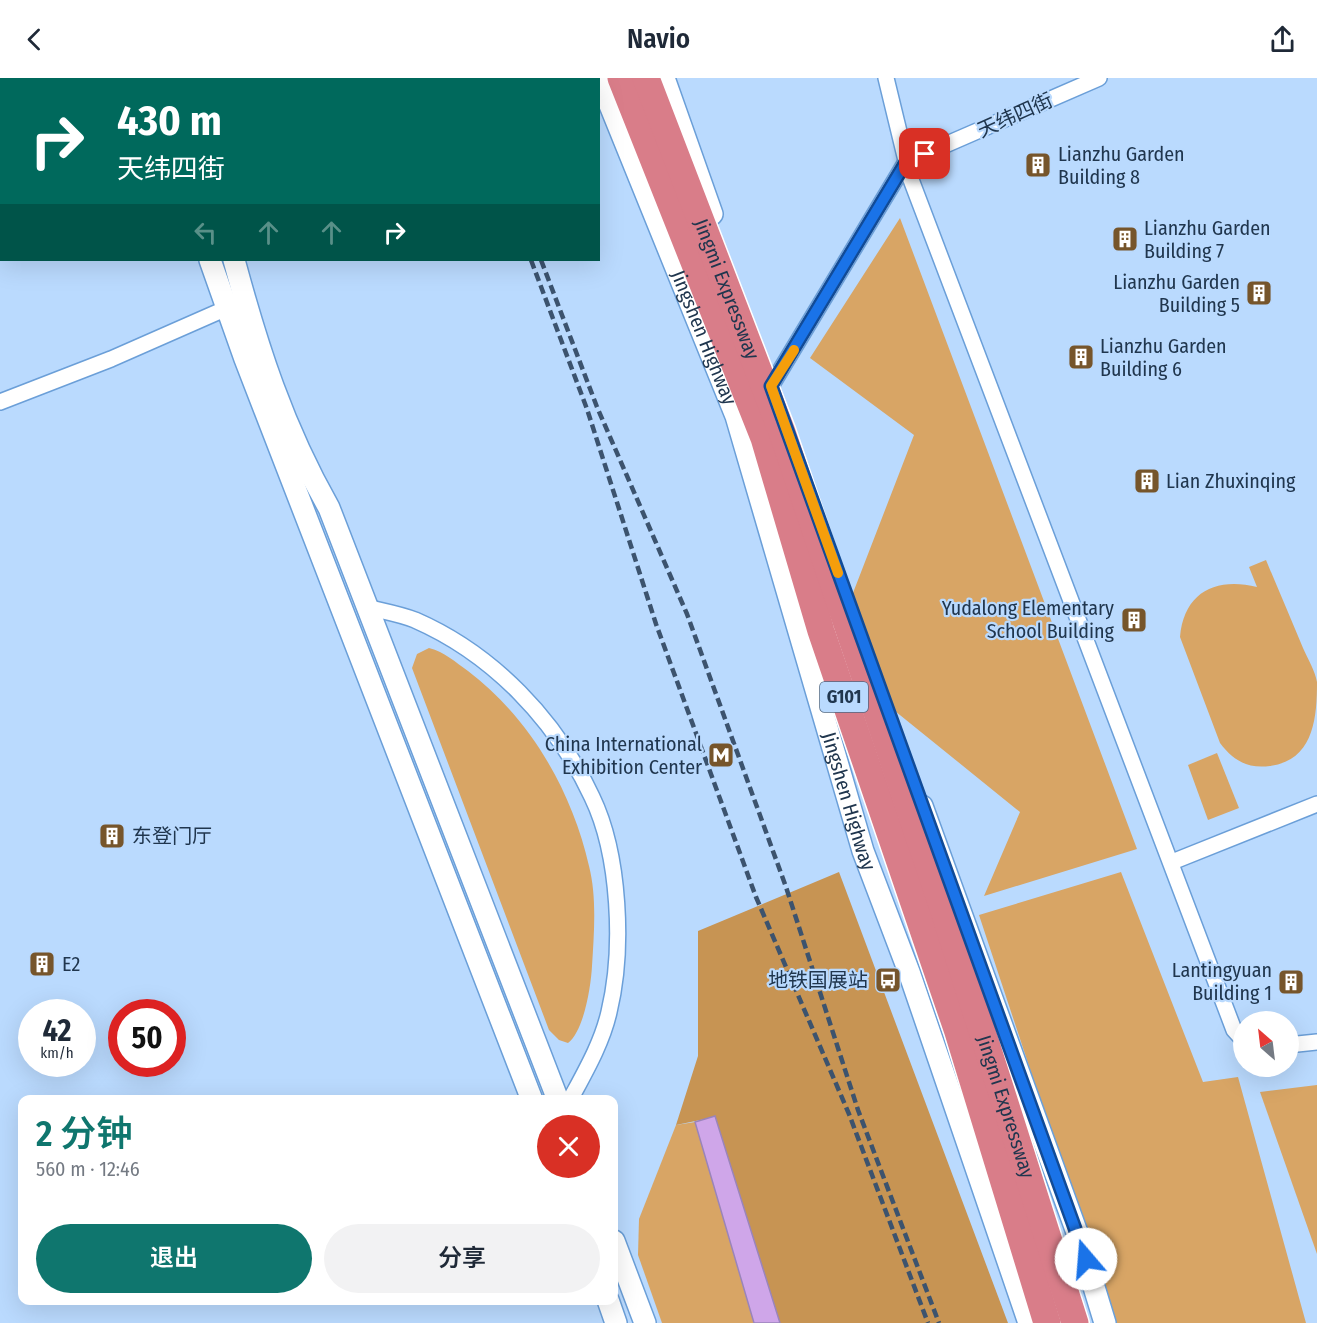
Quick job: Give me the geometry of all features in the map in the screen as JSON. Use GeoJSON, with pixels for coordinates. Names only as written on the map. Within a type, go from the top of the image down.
{"type":"FeatureCollection","features":[{"type":"Feature","properties":{"kind":"highway","name":"Jingmi Expressway"},"geometry":{"type":"LineString","coordinates":[[621,78],[764,438],[821,631],[958,1032],[1047,1323]]}},
{"type":"Feature","properties":{"kind":"highway","name":"Jingmi Expressway"},"geometry":{"type":"LineString","coordinates":[[646,78],[782,432],[940,899],[1075,1323]]}},
{"type":"Feature","properties":{"kind":"main road","name":"G101"},"geometry":{"type":"LineString","coordinates":[[664,78],[771,386],[1079,1238],[1105,1323]]}},
{"type":"Feature","properties":{"kind":"main road","name":"Jingshen Highway"},"geometry":{"type":"LineString","coordinates":[[600,83],[736,416],[863,851],[909,972],[1029,1323]]}},
{"type":"Feature","properties":{"kind":"main road"},"geometry":{"type":"LineString","coordinates":[[210,261],[530,1095]]}},
{"type":"Feature","properties":{"kind":"main road"},"geometry":{"type":"LineString","coordinates":[[234,261],[260,354],[302,460],[329,508],[556,1095]]}},
{"type":"Feature","properties":{"kind":"main road"},"geometry":{"type":"LineString","coordinates":[[618,1251],[645,1323]]}},
{"type":"Feature","properties":{"kind":"main road"},"geometry":{"type":"LineString","coordinates":[[610,1305],[616,1323]]}},
{"type":"Feature","properties":{"kind":"street"},"geometry":{"type":"LineString","coordinates":[[886,78],[906,162],[1233,1027]]}},
{"type":"Feature","properties":{"kind":"street","name":"天纬四街"},"geometry":{"type":"LineString","coordinates":[[906,162],[1099,78]]}},
{"type":"Feature","properties":{"kind":"street"},"geometry":{"type":"LineString","coordinates":[[771,386],[906,162]]}},
{"type":"Feature","properties":{"kind":"street"},"geometry":{"type":"LineString","coordinates":[[0,402],[111,359],[227,308]]}},
{"type":"Feature","properties":{"kind":"street"},"geometry":{"type":"LineString","coordinates":[[366,607],[414,620],[461,645],[502,676],[528,699],[554,733],[593,797],[609,847],[615,893],[617,948],[609,1012],[589,1066],[573,1095]]}},
{"type":"Feature","properties":{"kind":"street"},"geometry":{"type":"LineString","coordinates":[[1172,862],[1317,804]]}},
{"type":"Feature","properties":{"kind":"street"},"geometry":{"type":"LineString","coordinates":[[1299,1044],[1317,1042]]}},
{"type":"Feature","properties":{"kind":"shaded area"},"geometry":{"type":"Polygon","coordinates":[[[900,218],[1137,849],[984,896],[1020,812],[864,686],[841,624],[914,435],[810,358],[900,218]]]}},
{"type":"Feature","properties":{"kind":"shaded area"},"geometry":{"type":"Polygon","coordinates":[[[1266,560],[1315,674],[1317,696],[1310,736],[1304,747],[1284,762],[1262,767],[1248,765],[1235,759],[1220,743],[1180,637],[1188,609],[1195,599],[1205,591],[1228,584],[1257,587],[1249,567],[1266,560]]]}},
{"type":"Feature","properties":{"kind":"shaded area"},"geometry":{"type":"Polygon","coordinates":[[[429,648],[440,652],[468,671],[511,711],[545,758],[572,810],[592,878],[594,916],[588,996],[578,1029],[568,1043],[559,1040],[549,1030],[412,668],[417,654],[429,648]]]}},
{"type":"Feature","properties":{"kind":"shaded area"},"geometry":{"type":"Polygon","coordinates":[[[1217,753],[1239,808],[1208,820],[1188,765],[1217,753]]]}},
{"type":"Feature","properties":{"kind":"shaded area"},"geometry":{"type":"Polygon","coordinates":[[[839,872],[1008,1323],[780,1323],[715,1117],[676,1125],[698,1056],[698,931],[839,872]]]}},
{"type":"Feature","properties":{"kind":"shaded area"},"geometry":{"type":"Polygon","coordinates":[[[1121,872],[1203,1082],[1238,1077],[1306,1323],[1114,1323],[979,915],[1121,872]]]}},
{"type":"Feature","properties":{"kind":"shaded area"},"geometry":{"type":"Polygon","coordinates":[[[1317,1085],[1317,1254],[1260,1092],[1317,1085]]]}},
{"type":"Feature","properties":{"kind":"shaded area"},"geometry":{"type":"Polygon","coordinates":[[[715,1116],[780,1323],[754,1323],[695,1122],[715,1116]]]}},
{"type":"Feature","properties":{"kind":"shaded area"},"geometry":{"type":"Polygon","coordinates":[[[695,1122],[754,1323],[662,1323],[638,1255],[639,1219],[676,1125],[695,1122]]]}},
{"type":"Feature","properties":{"kind":"railway"},"geometry":{"type":"LineString","coordinates":[[531,261],[587,409],[656,624],[756,897],[849,1114],[928,1323]]}},
{"type":"Feature","properties":{"kind":"railway"},"geometry":{"type":"LineString","coordinates":[[541,261],[597,407],[687,614],[786,887],[858,1110],[939,1323]]}},
{"type":"Feature","properties":{"kind":"slow traffic"},"geometry":{"type":"LineString","coordinates":[[794,350],[771,386],[838,573]]}},
{"type":"Feature","properties":{"kind":"place","name":"Lianzhu Garden Building 8"},"geometry":{"type":"Point","coordinates":[1038,165]}},
{"type":"Feature","properties":{"kind":"place","name":"Lianzhu Garden Building 7"},"geometry":{"type":"Point","coordinates":[1125,239]}},
{"type":"Feature","properties":{"kind":"place","name":"Lianzhu Garden Building 5"},"geometry":{"type":"Point","coordinates":[1259,293]}},
{"type":"Feature","properties":{"kind":"place","name":"Lianzhu Garden Building 6"},"geometry":{"type":"Point","coordinates":[1081,357]}},
{"type":"Feature","properties":{"kind":"place","name":"Lian Zhuxinqing"},"geometry":{"type":"Point","coordinates":[1147,481]}},
{"type":"Feature","properties":{"kind":"place","name":"Yudalong Elementary School Building"},"geometry":{"type":"Point","coordinates":[1134,620]}},
{"type":"Feature","properties":{"kind":"place","name":"China International Exhibition Center"},"geometry":{"type":"Point","coordinates":[721,755]}},
{"type":"Feature","properties":{"kind":"place","name":"东登门厅"},"geometry":{"type":"Point","coordinates":[112,836]}},
{"type":"Feature","properties":{"kind":"place","name":"E2"},"geometry":{"type":"Point","coordinates":[42,964]}},
{"type":"Feature","properties":{"kind":"place","name":"地铁国展站"},"geometry":{"type":"Point","coordinates":[888,980]}},
{"type":"Feature","properties":{"kind":"place","name":"Lantingyuan Building 1"},"geometry":{"type":"Point","coordinates":[1291,982]}},
{"type":"Feature","properties":{"kind":"route"},"geometry":{"type":"LineString","coordinates":[[925,154],[906,162],[883,204],[771,386],[1086,1259]]}}]}
